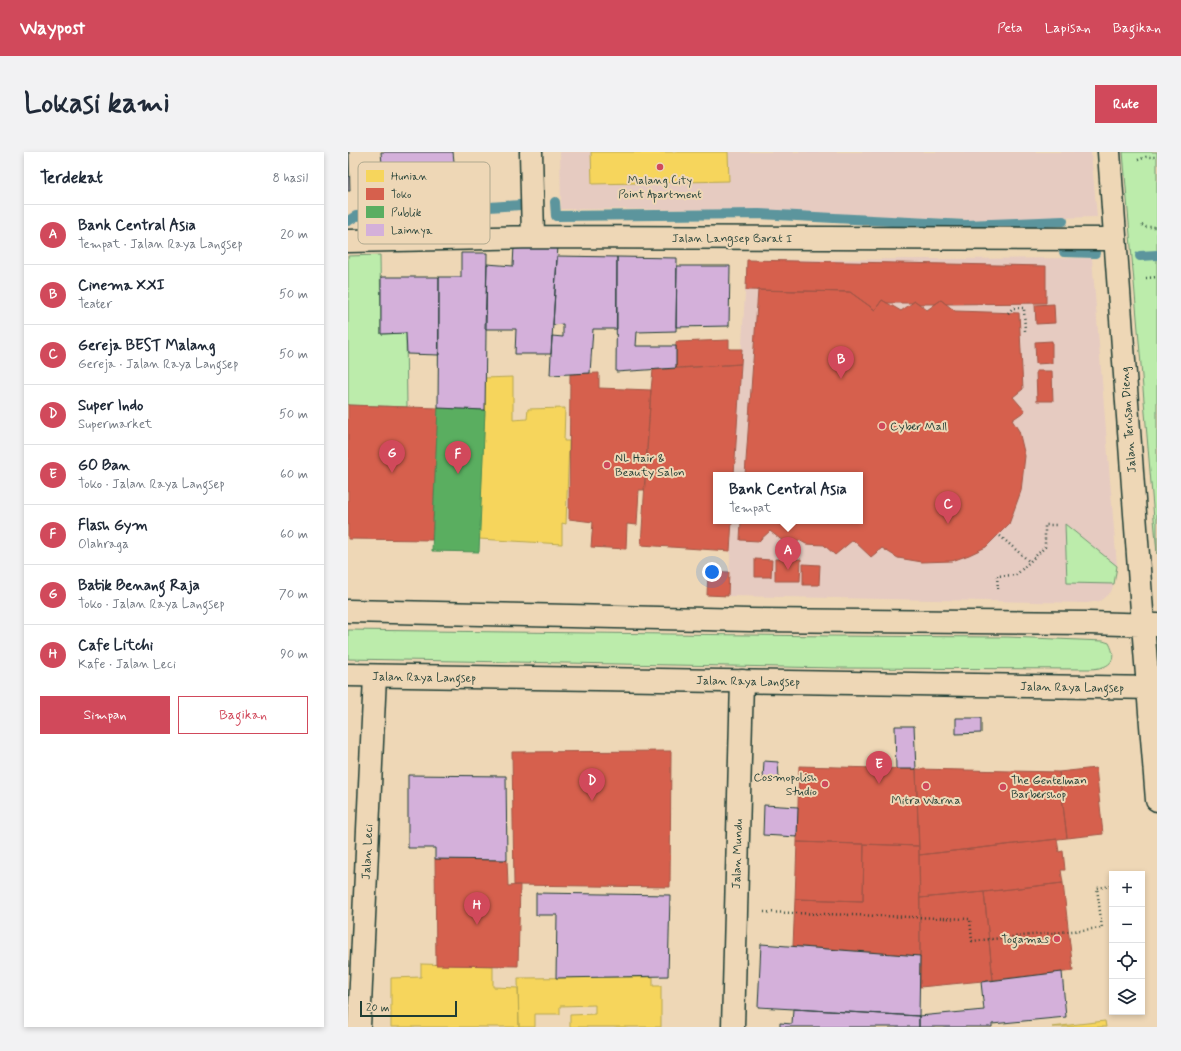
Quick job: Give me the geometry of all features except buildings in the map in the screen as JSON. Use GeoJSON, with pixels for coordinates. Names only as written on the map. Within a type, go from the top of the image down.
{"type":"FeatureCollection","features":[{"type":"Feature","properties":{"kind":"street"},"geometry":{"type":"LineString","coordinates":[[531,152],[533,237]]}},
{"type":"Feature","properties":{"kind":"street","name":"Jalan Terusan Dieng"},"geometry":{"type":"LineString","coordinates":[[1109,152],[1115,239],[1150,625],[1157,800]]}},
{"type":"Feature","properties":{"kind":"street","name":"Jalan Langsep Barat I"},"geometry":{"type":"LineString","coordinates":[[490,238],[1115,239]]}},
{"type":"Feature","properties":{"kind":"street","name":"Jalan Langsep Barat I"},"geometry":{"type":"LineString","coordinates":[[348,241],[358,241]]}},
{"type":"Feature","properties":{"kind":"street"},"geometry":{"type":"LineString","coordinates":[[348,611],[749,620],[1073,622],[1150,625]]}},
{"type":"Feature","properties":{"kind":"street","name":"Jalan Raya Langsep"},"geometry":{"type":"LineString","coordinates":[[348,676],[1153,688]]}},
{"type":"Feature","properties":{"kind":"street","name":"Jalan Leci"},"geometry":{"type":"LineString","coordinates":[[359,1027],[375,676]]}},
{"type":"Feature","properties":{"kind":"street","name":"Jalan Mundu"},"geometry":{"type":"LineString","coordinates":[[733,1027],[742,681]]}},
{"type":"Feature","properties":{"kind":"path"},"geometry":{"type":"LineString","coordinates":[[1008,313],[1013,308],[1024,308],[1025,331]]}},
{"type":"Feature","properties":{"kind":"path"},"geometry":{"type":"LineString","coordinates":[[998,588],[997,576],[1016,575],[1045,547],[1046,525],[1059,524]]}},
{"type":"Feature","properties":{"kind":"path"},"geometry":{"type":"LineString","coordinates":[[1000,536],[1030,562]]}},
{"type":"Feature","properties":{"kind":"path"},"geometry":{"type":"LineString","coordinates":[[736,910],[970,919],[972,941],[1102,928],[1097,888],[1109,886]]}},
{"type":"Feature","properties":{"kind":"shaded area"},"geometry":{"type":"Polygon","coordinates":[[[560,152],[1091,152],[1097,217],[968,220],[760,210],[561,209],[560,152]]]}},
{"type":"Feature","properties":{"kind":"shaded area","name":"Cyber Mall"},"geometry":{"type":"Polygon","coordinates":[[[1092,258],[1117,566],[1111,592],[1100,601],[1087,603],[728,596],[732,524],[863,524],[863,472],[734,472],[747,260],[1092,258]]]}},
{"type":"Feature","properties":{"kind":"green space"},"geometry":{"type":"Polygon","coordinates":[[[1123,152],[1157,152],[1157,554],[1123,152]]]}},
{"type":"Feature","properties":{"kind":"green space"},"geometry":{"type":"Polygon","coordinates":[[[380,255],[381,334],[406,333],[407,407],[348,405],[348,256],[380,255]]]}},
{"type":"Feature","properties":{"kind":"green space"},"geometry":{"type":"Polygon","coordinates":[[[1065,524],[1117,566],[1114,584],[1067,583],[1065,524]]]}},
{"type":"Feature","properties":{"kind":"green space"},"geometry":{"type":"Polygon","coordinates":[[[348,630],[1008,637],[1103,641],[1109,643],[1113,655],[1110,663],[1107,665],[1091,669],[837,668],[348,659],[348,630]]]}},
{"type":"Feature","properties":{"kind":"waterway"},"geometry":{"type":"LineString","coordinates":[[555,202],[556,216],[759,214],[966,225],[1063,221]]}},
{"type":"Feature","properties":{"kind":"waterway"},"geometry":{"type":"LineString","coordinates":[[490,207],[520,205]]}},
{"type":"Feature","properties":{"kind":"waterway"},"geometry":{"type":"LineString","coordinates":[[348,221],[358,216]]}},
{"type":"Feature","properties":{"kind":"waterway"},"geometry":{"type":"LineString","coordinates":[[1064,252],[1095,253]]}},
{"type":"Feature","properties":{"kind":"waterway"},"geometry":{"type":"LineString","coordinates":[[1140,256],[1157,255]]}},
{"type":"Feature","properties":{"kind":"place","name":"Malang City Point Apartment"},"geometry":{"type":"Point","coordinates":[660,167]}},
{"type":"Feature","properties":{"kind":"place","name":"Cinema XXI"},"geometry":{"type":"Point","coordinates":[841,379]}},
{"type":"Feature","properties":{"kind":"place","name":"Cyber Mall"},"geometry":{"type":"Point","coordinates":[882,426]}},
{"type":"Feature","properties":{"kind":"place","name":"NL Hair & Beauty Salon"},"geometry":{"type":"Point","coordinates":[607,465]}},
{"type":"Feature","properties":{"kind":"place","name":"Batik Benang Raja"},"geometry":{"type":"Point","coordinates":[392,473]}},
{"type":"Feature","properties":{"kind":"place","name":"Flash Gym"},"geometry":{"type":"Point","coordinates":[458,474]}},
{"type":"Feature","properties":{"kind":"place","name":"Gereja BEST Malang"},"geometry":{"type":"Point","coordinates":[948,524]}},
{"type":"Feature","properties":{"kind":"place","name":"Bank Central Asia"},"geometry":{"type":"Point","coordinates":[788,570]}},
{"type":"Feature","properties":{"kind":"place","name":"Cosmopolish Studio"},"geometry":{"type":"Point","coordinates":[825,784]}},
{"type":"Feature","properties":{"kind":"place","name":"GO Ban"},"geometry":{"type":"Point","coordinates":[879,784]}},
{"type":"Feature","properties":{"kind":"place","name":"Mitra Warna"},"geometry":{"type":"Point","coordinates":[926,786]}},
{"type":"Feature","properties":{"kind":"place","name":"The Gentelman Barbershop"},"geometry":{"type":"Point","coordinates":[1003,787]}},
{"type":"Feature","properties":{"kind":"place","name":"Super Indo"},"geometry":{"type":"Point","coordinates":[592,801]}},
{"type":"Feature","properties":{"kind":"place","name":"Cafe Litchi"},"geometry":{"type":"Point","coordinates":[477,925]}},
{"type":"Feature","properties":{"kind":"place","name":"Togamas"},"geometry":{"type":"Point","coordinates":[1057,939]}}]}
